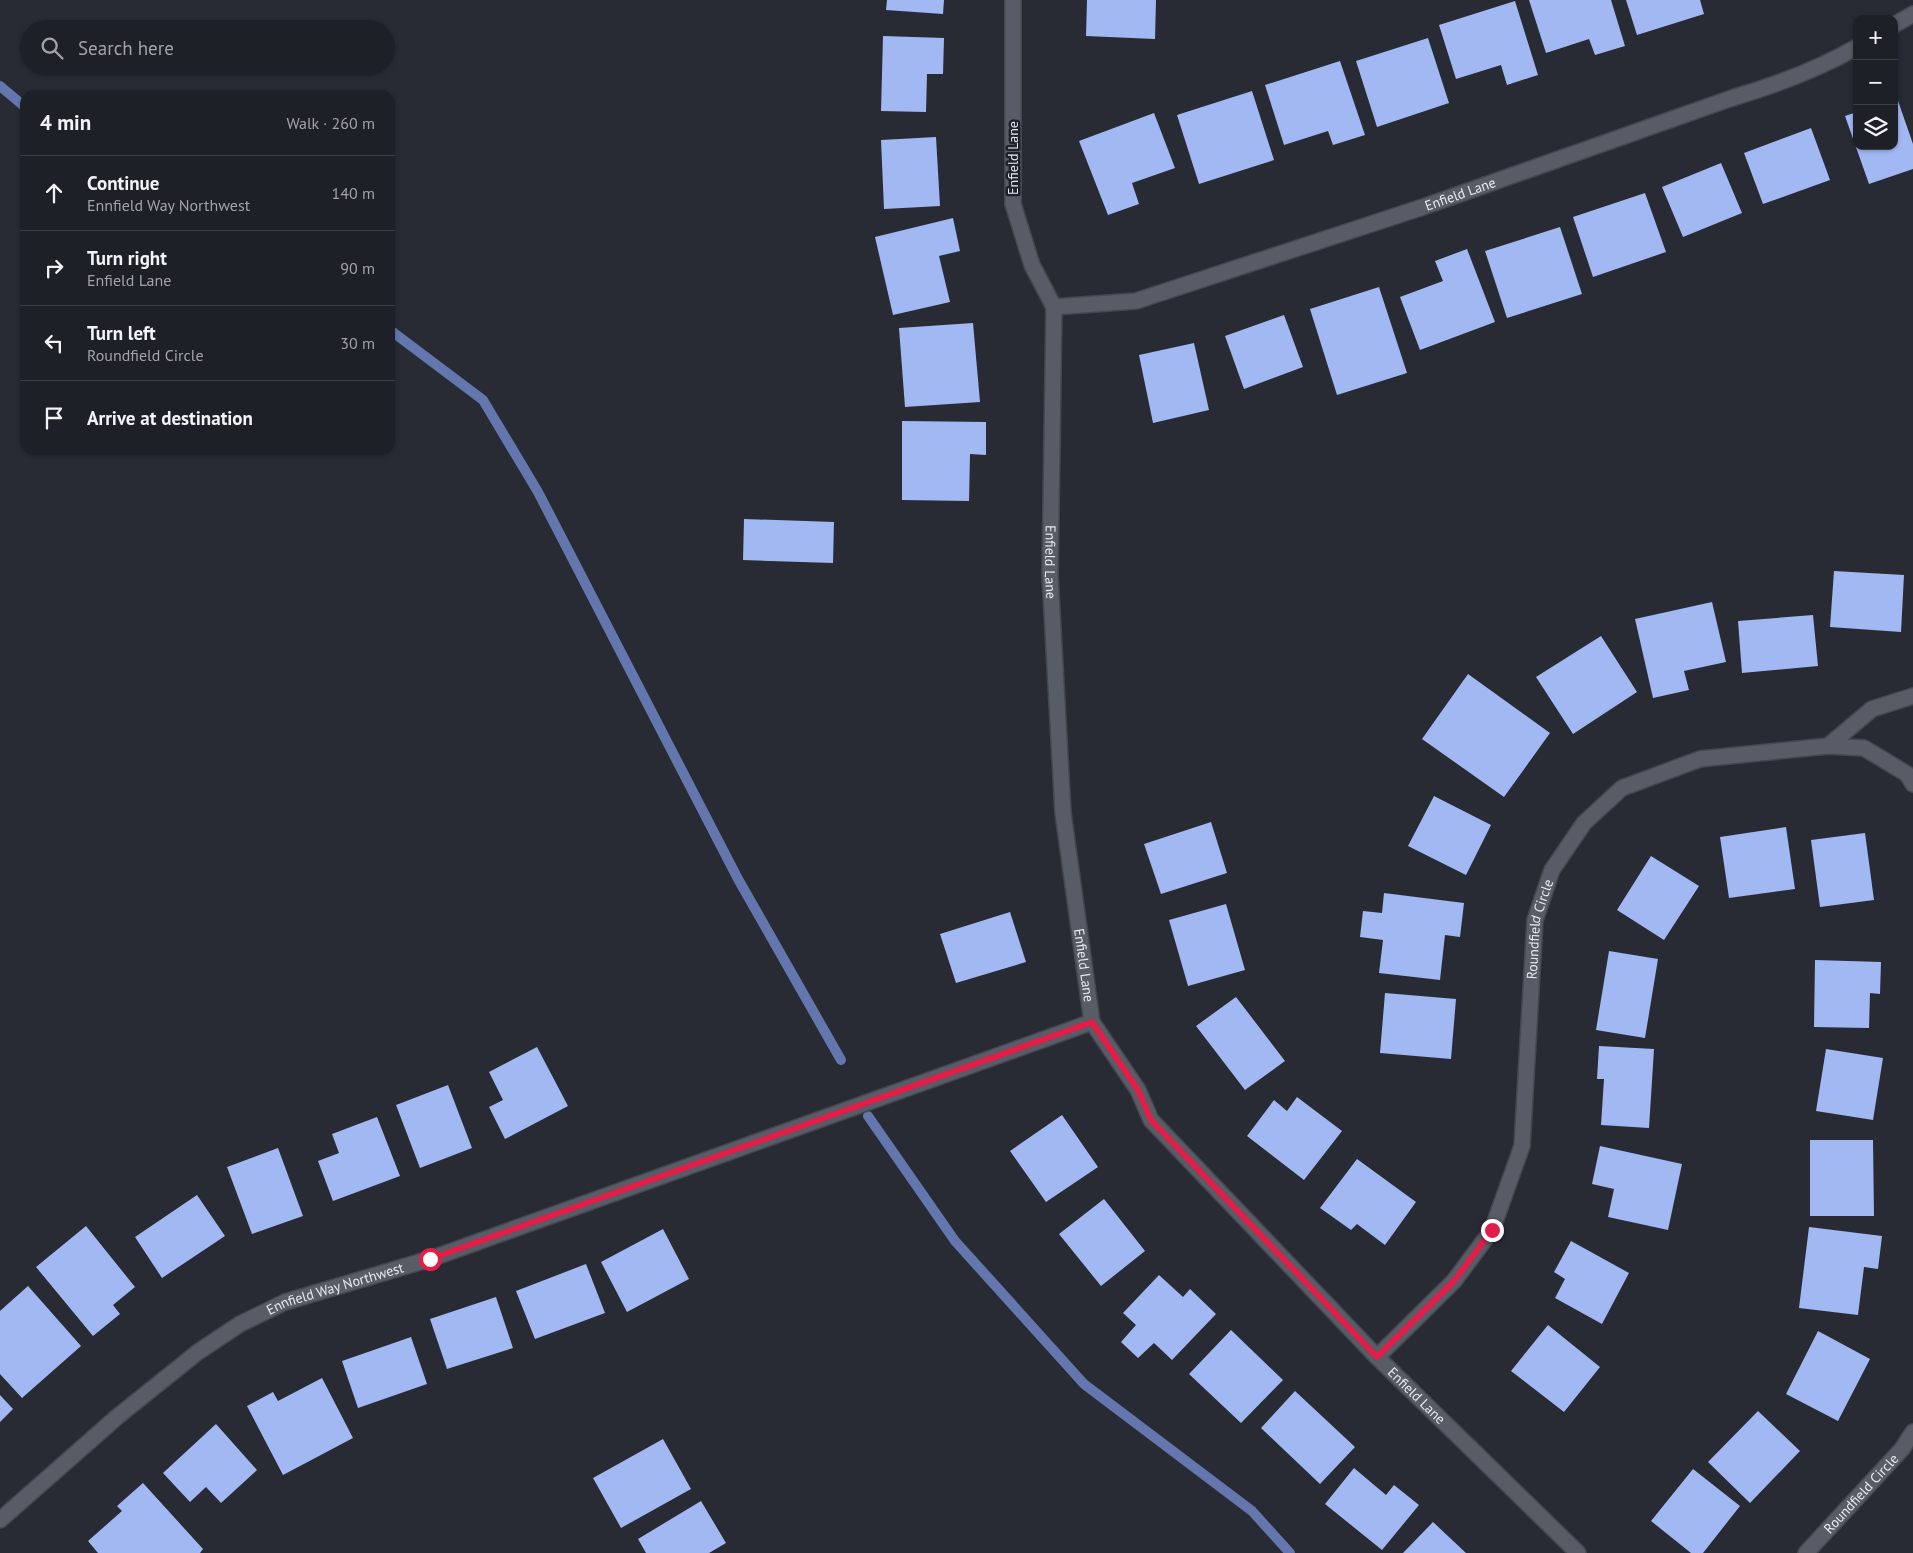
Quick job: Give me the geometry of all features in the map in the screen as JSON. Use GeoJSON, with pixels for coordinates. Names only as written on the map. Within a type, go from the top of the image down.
{"type":"FeatureCollection","features":[{"type":"Feature","properties":{"kind":"street","name":"Enfield Lane"},"geometry":{"type":"LineString","coordinates":[[1013,0],[1013,204],[1032,265],[1054,307],[1050,575],[1062,813],[1092,1022],[1138,1090],[1151,1120],[1377,1357],[1578,1553]]}},
{"type":"Feature","properties":{"kind":"street"},"geometry":{"type":"LineString","coordinates":[[1898,23],[1913,14]]}},
{"type":"Feature","properties":{"kind":"street","name":"Enfield Lane"},"geometry":{"type":"LineString","coordinates":[[1054,307],[1136,301],[1155,295],[1423,207],[1732,98],[1780,84],[1826,64],[1853,49]]}},
{"type":"Feature","properties":{"kind":"street"},"geometry":{"type":"LineString","coordinates":[[1828,746],[1872,709],[1913,696]]}},
{"type":"Feature","properties":{"kind":"street","name":"Roundfield Circle"},"geometry":{"type":"LineString","coordinates":[[1377,1357],[1454,1281],[1492,1230],[1522,1146],[1535,920],[1552,870],[1584,823],[1622,788],[1700,759],[1828,746],[1864,748],[1907,774],[1913,784]]}},
{"type":"Feature","properties":{"kind":"street","name":"Ennfield Way Northwest"},"geometry":{"type":"LineString","coordinates":[[0,1520],[117,1417],[198,1352],[240,1324],[286,1302],[430,1259],[1092,1022]]}},
{"type":"Feature","properties":{"kind":"street","name":"Roundfield Circle"},"geometry":{"type":"LineString","coordinates":[[1806,1553],[1902,1449],[1913,1432]]}},
{"type":"Feature","properties":{"kind":"building"},"geometry":{"type":"Polygon","coordinates":[[[887,0],[944,0],[943,14],[886,10],[887,0]]]}},
{"type":"Feature","properties":{"kind":"building"},"geometry":{"type":"Polygon","coordinates":[[[1087,0],[1156,0],[1155,39],[1086,36],[1087,0]]]}},
{"type":"Feature","properties":{"kind":"building"},"geometry":{"type":"Polygon","coordinates":[[[1529,0],[1611,0],[1625,46],[1595,55],[1589,39],[1546,53],[1529,0]]]}},
{"type":"Feature","properties":{"kind":"building"},"geometry":{"type":"Polygon","coordinates":[[[1626,0],[1700,0],[1704,14],[1637,35],[1626,0]]]}},
{"type":"Feature","properties":{"kind":"building"},"geometry":{"type":"Polygon","coordinates":[[[1515,1],[1538,75],[1507,85],[1501,65],[1456,79],[1439,25],[1515,1]]]}},
{"type":"Feature","properties":{"kind":"building"},"geometry":{"type":"Polygon","coordinates":[[[883,36],[944,38],[943,74],[927,74],[926,112],[881,111],[883,36]]]}},
{"type":"Feature","properties":{"kind":"building"},"geometry":{"type":"Polygon","coordinates":[[[1428,38],[1449,103],[1377,127],[1356,61],[1428,38]]]}},
{"type":"Feature","properties":{"kind":"building"},"geometry":{"type":"Polygon","coordinates":[[[1340,61],[1365,135],[1333,145],[1328,131],[1284,145],[1265,85],[1340,61]]]}},
{"type":"Feature","properties":{"kind":"building"},"geometry":{"type":"Polygon","coordinates":[[[1252,91],[1274,160],[1199,184],[1177,115],[1252,91]]]}},
{"type":"Feature","properties":{"kind":"building"},"geometry":{"type":"Polygon","coordinates":[[[1898,101],[1913,144],[1913,169],[1869,184],[1857,150],[1898,150],[1898,101]]]}},
{"type":"Feature","properties":{"kind":"building"},"geometry":{"type":"Polygon","coordinates":[[[1154,113],[1175,168],[1132,183],[1139,204],[1108,215],[1079,141],[1154,113]]]}},
{"type":"Feature","properties":{"kind":"building"},"geometry":{"type":"Polygon","coordinates":[[[1853,113],[1853,139],[1845,116],[1853,113]]]}},
{"type":"Feature","properties":{"kind":"building"},"geometry":{"type":"Polygon","coordinates":[[[1811,128],[1830,180],[1763,204],[1744,153],[1811,128]]]}},
{"type":"Feature","properties":{"kind":"building"},"geometry":{"type":"Polygon","coordinates":[[[936,137],[940,206],[884,209],[881,140],[936,137]]]}},
{"type":"Feature","properties":{"kind":"building"},"geometry":{"type":"Polygon","coordinates":[[[1721,163],[1742,213],[1683,237],[1662,187],[1721,163]]]}},
{"type":"Feature","properties":{"kind":"building"},"geometry":{"type":"Polygon","coordinates":[[[1645,193],[1666,252],[1593,277],[1573,217],[1645,193]]]}},
{"type":"Feature","properties":{"kind":"building"},"geometry":{"type":"Polygon","coordinates":[[[953,218],[960,251],[939,256],[950,302],[893,315],[875,237],[953,218]]]}},
{"type":"Feature","properties":{"kind":"building"},"geometry":{"type":"Polygon","coordinates":[[[1560,227],[1582,294],[1507,318],[1485,251],[1560,227]]]}},
{"type":"Feature","properties":{"kind":"building"},"geometry":{"type":"Polygon","coordinates":[[[1467,249],[1495,322],[1420,350],[1400,297],[1443,281],[1435,261],[1467,249]]]}},
{"type":"Feature","properties":{"kind":"building"},"geometry":{"type":"Polygon","coordinates":[[[1379,287],[1407,373],[1337,395],[1310,309],[1379,287]]]}},
{"type":"Feature","properties":{"kind":"building"},"geometry":{"type":"Polygon","coordinates":[[[1284,315],[1303,367],[1244,389],[1225,336],[1284,315]]]}},
{"type":"Feature","properties":{"kind":"building"},"geometry":{"type":"Polygon","coordinates":[[[973,323],[980,402],[905,407],[899,328],[973,323]]]}},
{"type":"Feature","properties":{"kind":"building"},"geometry":{"type":"Polygon","coordinates":[[[1194,343],[1209,410],[1153,423],[1139,355],[1194,343]]]}},
{"type":"Feature","properties":{"kind":"building"},"geometry":{"type":"Polygon","coordinates":[[[902,421],[986,422],[986,455],[970,454],[969,501],[902,500],[902,421]]]}},
{"type":"Feature","properties":{"kind":"building"},"geometry":{"type":"Polygon","coordinates":[[[744,519],[834,522],[833,563],[743,560],[744,519]]]}},
{"type":"Feature","properties":{"kind":"building"},"geometry":{"type":"Polygon","coordinates":[[[1834,571],[1904,575],[1901,632],[1830,627],[1834,571]]]}},
{"type":"Feature","properties":{"kind":"building"},"geometry":{"type":"Polygon","coordinates":[[[1712,602],[1726,662],[1684,671],[1689,690],[1653,698],[1635,619],[1712,602]]]}},
{"type":"Feature","properties":{"kind":"building"},"geometry":{"type":"Polygon","coordinates":[[[1813,615],[1818,666],[1742,673],[1738,621],[1813,615]]]}},
{"type":"Feature","properties":{"kind":"building"},"geometry":{"type":"Polygon","coordinates":[[[1601,636],[1637,692],[1573,734],[1536,677],[1601,636]]]}},
{"type":"Feature","properties":{"kind":"building"},"geometry":{"type":"Polygon","coordinates":[[[1468,674],[1550,733],[1504,797],[1422,739],[1468,674]]]}},
{"type":"Feature","properties":{"kind":"building"},"geometry":{"type":"Polygon","coordinates":[[[1434,796],[1491,825],[1466,875],[1408,846],[1434,796]]]}},
{"type":"Feature","properties":{"kind":"building"},"geometry":{"type":"Polygon","coordinates":[[[1211,822],[1227,873],[1161,894],[1144,844],[1211,822]]]}},
{"type":"Feature","properties":{"kind":"building"},"geometry":{"type":"Polygon","coordinates":[[[1786,827],[1795,889],[1729,898],[1720,837],[1786,827]]]}},
{"type":"Feature","properties":{"kind":"building"},"geometry":{"type":"Polygon","coordinates":[[[1865,833],[1874,900],[1820,907],[1811,840],[1865,833]]]}},
{"type":"Feature","properties":{"kind":"building"},"geometry":{"type":"Polygon","coordinates":[[[1651,856],[1699,886],[1664,940],[1617,910],[1651,856]]]}},
{"type":"Feature","properties":{"kind":"building"},"geometry":{"type":"Polygon","coordinates":[[[1384,893],[1464,903],[1460,937],[1445,935],[1440,980],[1379,973],[1383,940],[1360,937],[1363,911],[1382,913],[1384,893]]]}},
{"type":"Feature","properties":{"kind":"building"},"geometry":{"type":"Polygon","coordinates":[[[1226,904],[1245,970],[1188,986],[1169,920],[1226,904]]]}},
{"type":"Feature","properties":{"kind":"building"},"geometry":{"type":"Polygon","coordinates":[[[1010,912],[1026,962],[956,983],[940,934],[1010,912]]]}},
{"type":"Feature","properties":{"kind":"building"},"geometry":{"type":"Polygon","coordinates":[[[1609,951],[1658,959],[1645,1038],[1596,1030],[1609,951]]]}},
{"type":"Feature","properties":{"kind":"building"},"geometry":{"type":"Polygon","coordinates":[[[1815,960],[1881,962],[1880,994],[1870,993],[1869,1028],[1814,1027],[1815,960]]]}},
{"type":"Feature","properties":{"kind":"building"},"geometry":{"type":"Polygon","coordinates":[[[1385,993],[1456,999],[1451,1059],[1380,1053],[1385,993]]]}},
{"type":"Feature","properties":{"kind":"building"},"geometry":{"type":"Polygon","coordinates":[[[1236,997],[1285,1061],[1245,1090],[1196,1026],[1236,997]]]}},
{"type":"Feature","properties":{"kind":"building"},"geometry":{"type":"Polygon","coordinates":[[[1599,1046],[1654,1049],[1649,1128],[1601,1125],[1604,1079],[1597,1079],[1599,1046]]]}},
{"type":"Feature","properties":{"kind":"building"},"geometry":{"type":"Polygon","coordinates":[[[537,1047],[568,1106],[505,1139],[489,1107],[503,1100],[489,1072],[537,1047]]]}},
{"type":"Feature","properties":{"kind":"building"},"geometry":{"type":"Polygon","coordinates":[[[1826,1049],[1883,1058],[1873,1120],[1816,1111],[1826,1049]]]}},
{"type":"Feature","properties":{"kind":"building"},"geometry":{"type":"Polygon","coordinates":[[[448,1085],[472,1148],[420,1168],[396,1105],[448,1085]]]}},
{"type":"Feature","properties":{"kind":"building"},"geometry":{"type":"Polygon","coordinates":[[[1297,1097],[1342,1131],[1304,1180],[1247,1136],[1274,1100],[1287,1111],[1297,1097]]]}},
{"type":"Feature","properties":{"kind":"building"},"geometry":{"type":"Polygon","coordinates":[[[1062,1115],[1098,1167],[1046,1202],[1010,1151],[1062,1115]]]}},
{"type":"Feature","properties":{"kind":"building"},"geometry":{"type":"Polygon","coordinates":[[[377,1117],[400,1176],[333,1201],[318,1161],[339,1153],[332,1134],[377,1117]]]}},
{"type":"Feature","properties":{"kind":"building"},"geometry":{"type":"Polygon","coordinates":[[[1810,1140],[1873,1140],[1874,1216],[1810,1216],[1810,1140]]]}},
{"type":"Feature","properties":{"kind":"building"},"geometry":{"type":"Polygon","coordinates":[[[1600,1146],[1682,1164],[1668,1230],[1608,1217],[1614,1189],[1592,1184],[1600,1146]]]}},
{"type":"Feature","properties":{"kind":"building"},"geometry":{"type":"Polygon","coordinates":[[[278,1148],[303,1216],[252,1234],[227,1167],[278,1148]]]}},
{"type":"Feature","properties":{"kind":"building"},"geometry":{"type":"Polygon","coordinates":[[[1357,1159],[1416,1202],[1385,1245],[1357,1224],[1351,1230],[1320,1208],[1357,1159]]]}},
{"type":"Feature","properties":{"kind":"building"},"geometry":{"type":"Polygon","coordinates":[[[197,1195],[225,1236],[162,1278],[135,1237],[197,1195]]]}},
{"type":"Feature","properties":{"kind":"building"},"geometry":{"type":"Polygon","coordinates":[[[1104,1199],[1145,1251],[1101,1286],[1059,1234],[1104,1199]]]}},
{"type":"Feature","properties":{"kind":"building"},"geometry":{"type":"Polygon","coordinates":[[[86,1226],[135,1287],[113,1305],[120,1314],[93,1336],[36,1267],[86,1226]]]}},
{"type":"Feature","properties":{"kind":"building"},"geometry":{"type":"Polygon","coordinates":[[[1809,1227],[1882,1236],[1878,1269],[1864,1267],[1858,1315],[1799,1308],[1809,1227]]]}},
{"type":"Feature","properties":{"kind":"building"},"geometry":{"type":"Polygon","coordinates":[[[663,1229],[689,1279],[627,1312],[601,1262],[663,1229]]]}},
{"type":"Feature","properties":{"kind":"building"},"geometry":{"type":"Polygon","coordinates":[[[1571,1241],[1629,1273],[1602,1324],[1555,1298],[1565,1279],[1554,1272],[1571,1241]]]}},
{"type":"Feature","properties":{"kind":"building"},"geometry":{"type":"Polygon","coordinates":[[[586,1264],[605,1313],[535,1339],[516,1291],[586,1264]]]}},
{"type":"Feature","properties":{"kind":"building"},"geometry":{"type":"Polygon","coordinates":[[[1159,1275],[1183,1297],[1190,1289],[1216,1314],[1172,1360],[1154,1343],[1138,1358],[1121,1342],[1136,1325],[1123,1313],[1159,1275]]]}},
{"type":"Feature","properties":{"kind":"building"},"geometry":{"type":"Polygon","coordinates":[[[28,1286],[81,1346],[22,1398],[0,1374],[0,1311],[28,1286]]]}},
{"type":"Feature","properties":{"kind":"building"},"geometry":{"type":"Polygon","coordinates":[[[496,1297],[513,1348],[447,1369],[430,1319],[496,1297]]]}},
{"type":"Feature","properties":{"kind":"building"},"geometry":{"type":"Polygon","coordinates":[[[1548,1325],[1600,1367],[1564,1412],[1511,1371],[1548,1325]]]}},
{"type":"Feature","properties":{"kind":"building"},"geometry":{"type":"Polygon","coordinates":[[[1231,1330],[1283,1380],[1241,1423],[1189,1374],[1231,1330]]]}},
{"type":"Feature","properties":{"kind":"building"},"geometry":{"type":"Polygon","coordinates":[[[1818,1331],[1870,1359],[1838,1421],[1786,1394],[1818,1331]]]}},
{"type":"Feature","properties":{"kind":"building"},"geometry":{"type":"Polygon","coordinates":[[[411,1337],[427,1384],[358,1408],[342,1361],[411,1337]]]}},
{"type":"Feature","properties":{"kind":"building"},"geometry":{"type":"Polygon","coordinates":[[[322,1378],[353,1438],[283,1475],[247,1406],[273,1392],[278,1401],[322,1378]]]}},
{"type":"Feature","properties":{"kind":"building"},"geometry":{"type":"Polygon","coordinates":[[[1295,1391],[1355,1447],[1320,1484],[1261,1428],[1295,1391]]]}},
{"type":"Feature","properties":{"kind":"building"},"geometry":{"type":"Polygon","coordinates":[[[0,1395],[13,1409],[0,1422],[0,1395]]]}},
{"type":"Feature","properties":{"kind":"building"},"geometry":{"type":"Polygon","coordinates":[[[1758,1411],[1800,1451],[1750,1503],[1708,1462],[1758,1411]]]}},
{"type":"Feature","properties":{"kind":"building"},"geometry":{"type":"Polygon","coordinates":[[[216,1424],[257,1470],[221,1503],[206,1487],[190,1502],[163,1473],[216,1424]]]}},
{"type":"Feature","properties":{"kind":"building"},"geometry":{"type":"Polygon","coordinates":[[[663,1439],[691,1489],[621,1528],[593,1478],[663,1439]]]}},
{"type":"Feature","properties":{"kind":"building"},"geometry":{"type":"Polygon","coordinates":[[[1354,1468],[1386,1495],[1394,1485],[1419,1505],[1382,1550],[1325,1504],[1354,1468]]]}},
{"type":"Feature","properties":{"kind":"building"},"geometry":{"type":"Polygon","coordinates":[[[1693,1469],[1740,1506],[1703,1553],[1691,1553],[1651,1521],[1693,1469]]]}},
{"type":"Feature","properties":{"kind":"building"},"geometry":{"type":"Polygon","coordinates":[[[143,1483],[203,1549],[200,1553],[98,1553],[88,1541],[122,1511],[117,1506],[143,1483]]]}},
{"type":"Feature","properties":{"kind":"building"},"geometry":{"type":"Polygon","coordinates":[[[701,1501],[726,1543],[709,1553],[646,1553],[638,1539],[701,1501]]]}},
{"type":"Feature","properties":{"kind":"building"},"geometry":{"type":"Polygon","coordinates":[[[1433,1522],[1466,1553],[1403,1553],[1433,1522]]]}},
{"type":"Feature","properties":{"kind":"waterway"},"geometry":{"type":"LineString","coordinates":[[0,86],[20,103]]}},
{"type":"Feature","properties":{"kind":"waterway"},"geometry":{"type":"LineString","coordinates":[[395,334],[483,400],[538,492],[738,879],[841,1060]]}},
{"type":"Feature","properties":{"kind":"waterway"},"geometry":{"type":"LineString","coordinates":[[868,1116],[955,1241],[1084,1384],[1252,1511],[1290,1553]]}},
{"type":"Feature","properties":{"kind":"route"},"geometry":{"type":"LineString","coordinates":[[430,1259],[1092,1022],[1138,1090],[1151,1120],[1377,1357],[1454,1281],[1492,1230]]}}]}
